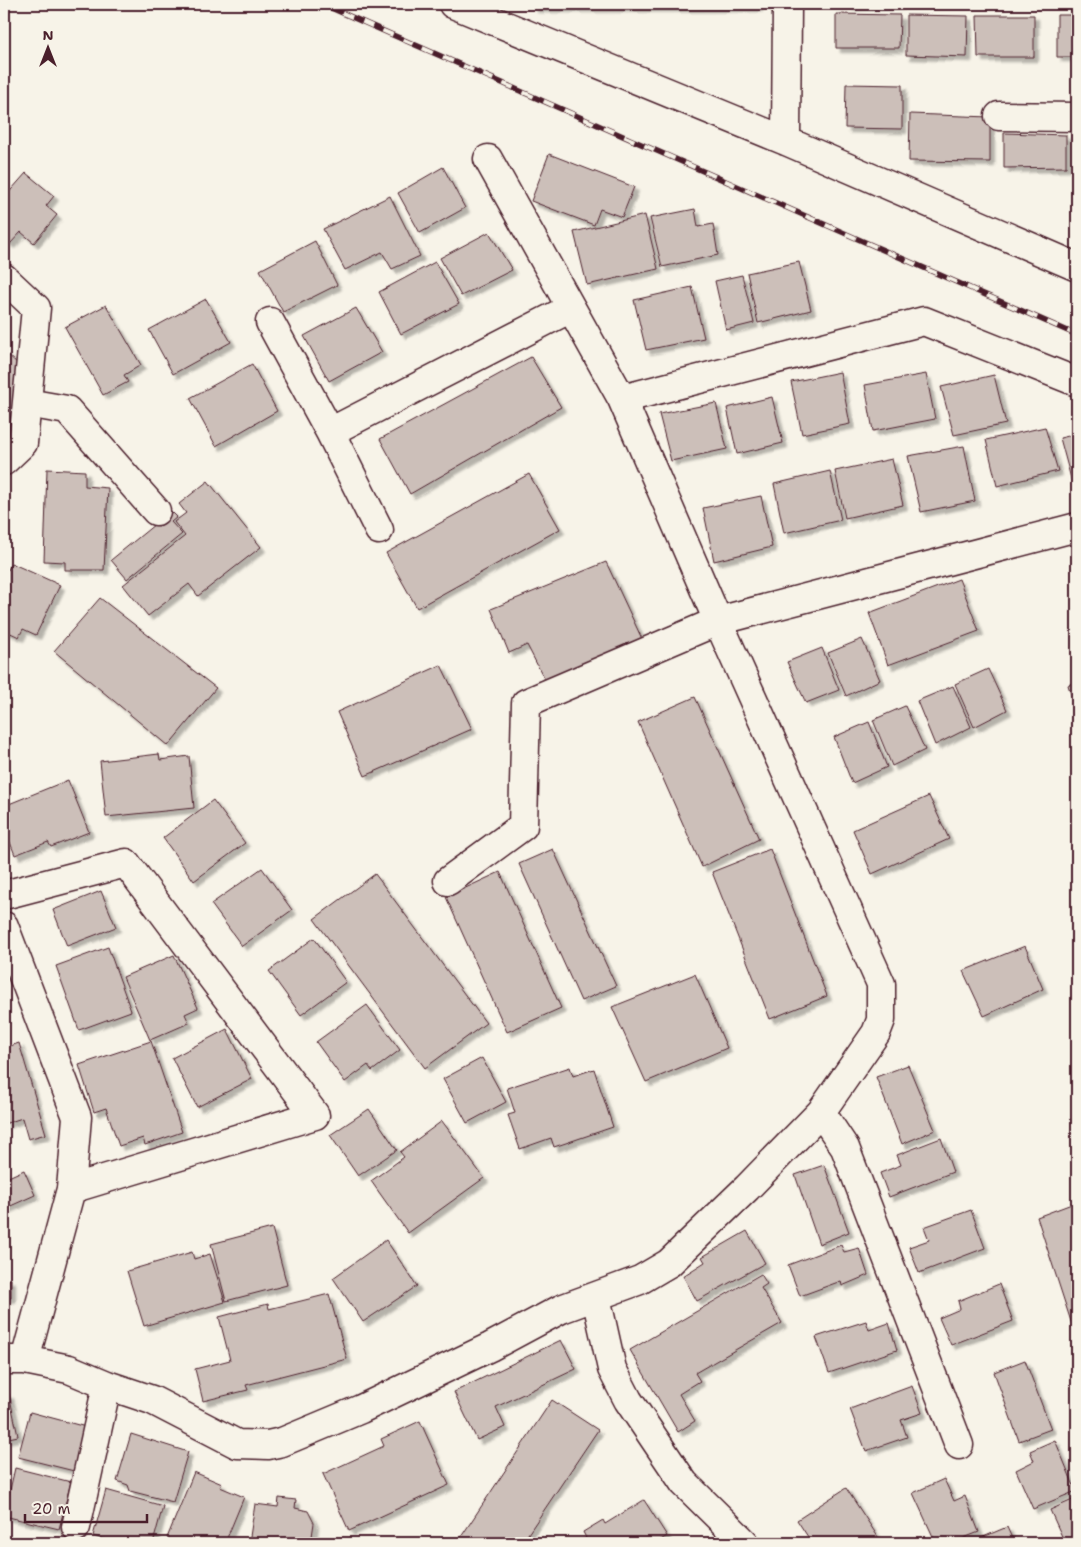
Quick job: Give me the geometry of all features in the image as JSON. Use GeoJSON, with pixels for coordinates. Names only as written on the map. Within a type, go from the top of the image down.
{"type":"FeatureCollection","features":[{"type":"Feature","properties":{"kind":"street"},"geometry":{"type":"LineString","coordinates":[[453,4],[786,142],[1077,268]]}},
{"type":"Feature","properties":{"kind":"street"},"geometry":{"type":"LineString","coordinates":[[786,142],[787,4]]}},
{"type":"Feature","properties":{"kind":"street"},"geometry":{"type":"LineString","coordinates":[[999,116],[1077,117]]}},
{"type":"Feature","properties":{"kind":"street"},"geometry":{"type":"LineString","coordinates":[[4,926],[76,1117],[71,1189],[14,1360],[70,1368],[107,1385],[152,1400],[237,1444],[268,1445],[282,1442],[361,1409],[490,1348],[562,1309],[640,1280],[669,1263],[747,1188],[821,1112],[876,1033],[881,1020],[881,984],[718,621],[622,399],[488,159]]}},
{"type":"Feature","properties":{"kind":"street"},"geometry":{"type":"LineString","coordinates":[[4,278],[36,308],[23,443],[4,462]]}},
{"type":"Feature","properties":{"kind":"street"},"geometry":{"type":"LineString","coordinates":[[330,432],[571,308]]}},
{"type":"Feature","properties":{"kind":"street"},"geometry":{"type":"LineString","coordinates":[[622,399],[924,321],[1077,382]]}},
{"type":"Feature","properties":{"kind":"street"},"geometry":{"type":"LineString","coordinates":[[270,322],[330,432],[378,530]]}},
{"type":"Feature","properties":{"kind":"street"},"geometry":{"type":"LineString","coordinates":[[27,404],[67,410],[156,511]]}},
{"type":"Feature","properties":{"kind":"street"},"geometry":{"type":"LineString","coordinates":[[448,881],[523,826],[526,703],[718,621],[1077,527]]}},
{"type":"Feature","properties":{"kind":"street"},"geometry":{"type":"LineString","coordinates":[[4,895],[126,863],[315,1115],[71,1189]]}},
{"type":"Feature","properties":{"kind":"street"},"geometry":{"type":"LineString","coordinates":[[821,1112],[845,1148],[959,1445]]}},
{"type":"Feature","properties":{"kind":"street"},"geometry":{"type":"LineString","coordinates":[[596,1297],[612,1368],[628,1400],[684,1483],[745,1543]]}},
{"type":"Feature","properties":{"kind":"street"},"geometry":{"type":"LineString","coordinates":[[76,1527],[107,1385]]}},
{"type":"Feature","properties":{"kind":"building"},"geometry":{"type":"Polygon","coordinates":[[[533,4],[758,4],[758,7],[533,8],[533,4]]]}},
{"type":"Feature","properties":{"kind":"building"},"geometry":{"type":"Polygon","coordinates":[[[849,4],[900,4],[900,5],[849,6],[849,4]]]}},
{"type":"Feature","properties":{"kind":"building"},"geometry":{"type":"Polygon","coordinates":[[[836,14],[900,15],[899,48],[836,48],[836,14]]]}},
{"type":"Feature","properties":{"kind":"building"},"geometry":{"type":"Polygon","coordinates":[[[906,15],[968,16],[967,57],[906,55],[906,15]]]}},
{"type":"Feature","properties":{"kind":"building"},"geometry":{"type":"Polygon","coordinates":[[[977,15],[1034,15],[1034,57],[978,57],[977,15]]]}},
{"type":"Feature","properties":{"kind":"building"},"geometry":{"type":"Polygon","coordinates":[[[1057,15],[1077,15],[1077,57],[1057,57],[1057,15]]]}},
{"type":"Feature","properties":{"kind":"building"},"geometry":{"type":"Polygon","coordinates":[[[846,84],[902,85],[902,129],[845,128],[846,84]]]}},
{"type":"Feature","properties":{"kind":"building"},"geometry":{"type":"Polygon","coordinates":[[[910,114],[990,117],[990,162],[909,161],[910,114]]]}},
{"type":"Feature","properties":{"kind":"building"},"geometry":{"type":"Polygon","coordinates":[[[1004,133],[1066,135],[1066,167],[1004,168],[1004,133]]]}},
{"type":"Feature","properties":{"kind":"building"},"geometry":{"type":"Polygon","coordinates":[[[1076,135],[1077,169],[1075,169],[1076,135]]]}},
{"type":"Feature","properties":{"kind":"building"},"geometry":{"type":"Polygon","coordinates":[[[549,154],[634,187],[622,217],[600,209],[594,225],[531,201],[549,154]]]}},
{"type":"Feature","properties":{"kind":"building"},"geometry":{"type":"Polygon","coordinates":[[[443,167],[465,208],[420,233],[398,193],[443,167]]]}},
{"type":"Feature","properties":{"kind":"building"},"geometry":{"type":"Polygon","coordinates":[[[26,173],[54,196],[46,206],[57,215],[34,243],[21,232],[10,244],[4,239],[4,198],[26,173]]]}},
{"type":"Feature","properties":{"kind":"building"},"geometry":{"type":"Polygon","coordinates":[[[390,196],[420,256],[392,269],[382,252],[345,270],[323,229],[390,196]]]}},
{"type":"Feature","properties":{"kind":"building"},"geometry":{"type":"Polygon","coordinates":[[[695,209],[698,227],[713,224],[718,255],[662,267],[650,218],[695,209]]]}},
{"type":"Feature","properties":{"kind":"building"},"geometry":{"type":"Polygon","coordinates":[[[645,215],[658,269],[587,285],[574,232],[645,215]]]}},
{"type":"Feature","properties":{"kind":"building"},"geometry":{"type":"Polygon","coordinates":[[[489,232],[512,270],[461,296],[440,258],[489,232]]]}},
{"type":"Feature","properties":{"kind":"building"},"geometry":{"type":"Polygon","coordinates":[[[315,241],[337,285],[283,312],[260,270],[315,241]]]}},
{"type":"Feature","properties":{"kind":"building"},"geometry":{"type":"Polygon","coordinates":[[[435,262],[459,304],[401,334],[379,292],[435,262]]]}},
{"type":"Feature","properties":{"kind":"building"},"geometry":{"type":"Polygon","coordinates":[[[799,262],[811,310],[758,323],[747,273],[799,262]]]}},
{"type":"Feature","properties":{"kind":"building"},"geometry":{"type":"Polygon","coordinates":[[[742,275],[754,323],[726,330],[715,281],[742,275]]]}},
{"type":"Feature","properties":{"kind":"building"},"geometry":{"type":"Polygon","coordinates":[[[692,287],[704,338],[646,350],[634,300],[692,287]]]}},
{"type":"Feature","properties":{"kind":"building"},"geometry":{"type":"Polygon","coordinates":[[[206,299],[231,342],[173,374],[149,330],[206,299]]]}},
{"type":"Feature","properties":{"kind":"building"},"geometry":{"type":"Polygon","coordinates":[[[106,305],[141,365],[124,375],[128,382],[103,395],[65,327],[106,305]]]}},
{"type":"Feature","properties":{"kind":"building"},"geometry":{"type":"Polygon","coordinates":[[[356,308],[382,352],[329,381],[304,336],[356,308]]]}},
{"type":"Feature","properties":{"kind":"building"},"geometry":{"type":"Polygon","coordinates":[[[4,351],[18,364],[13,414],[4,422],[4,351]]]}},
{"type":"Feature","properties":{"kind":"building"},"geometry":{"type":"Polygon","coordinates":[[[531,357],[561,407],[410,494],[380,439],[531,357]]]}},
{"type":"Feature","properties":{"kind":"building"},"geometry":{"type":"Polygon","coordinates":[[[252,364],[277,411],[216,446],[190,398],[252,364]]]}},
{"type":"Feature","properties":{"kind":"building"},"geometry":{"type":"Polygon","coordinates":[[[840,372],[850,424],[802,434],[791,382],[840,372]]]}},
{"type":"Feature","properties":{"kind":"building"},"geometry":{"type":"Polygon","coordinates":[[[926,374],[935,419],[873,431],[865,385],[926,374]]]}},
{"type":"Feature","properties":{"kind":"building"},"geometry":{"type":"Polygon","coordinates":[[[994,375],[1006,424],[954,435],[941,387],[994,375]]]}},
{"type":"Feature","properties":{"kind":"building"},"geometry":{"type":"Polygon","coordinates":[[[772,397],[783,443],[737,454],[727,408],[772,397]]]}},
{"type":"Feature","properties":{"kind":"building"},"geometry":{"type":"Polygon","coordinates":[[[716,403],[727,449],[671,461],[659,414],[716,403]]]}},
{"type":"Feature","properties":{"kind":"building"},"geometry":{"type":"Polygon","coordinates":[[[1045,427],[1058,471],[997,486],[986,440],[1045,427]]]}},
{"type":"Feature","properties":{"kind":"building"},"geometry":{"type":"Polygon","coordinates":[[[1077,434],[1077,485],[1073,486],[1060,438],[1077,434]]]}},
{"type":"Feature","properties":{"kind":"building"},"geometry":{"type":"Polygon","coordinates":[[[964,446],[975,501],[921,512],[908,456],[964,446]]]}},
{"type":"Feature","properties":{"kind":"building"},"geometry":{"type":"Polygon","coordinates":[[[892,459],[903,505],[845,518],[835,471],[892,459]]]}},
{"type":"Feature","properties":{"kind":"building"},"geometry":{"type":"Polygon","coordinates":[[[47,469],[85,471],[85,486],[108,488],[104,570],[65,570],[65,562],[44,561],[47,469]]]}},
{"type":"Feature","properties":{"kind":"building"},"geometry":{"type":"Polygon","coordinates":[[[830,471],[841,520],[784,533],[774,484],[830,471]]]}},
{"type":"Feature","properties":{"kind":"building"},"geometry":{"type":"Polygon","coordinates":[[[529,474],[560,529],[417,608],[386,553],[529,474]]]}},
{"type":"Feature","properties":{"kind":"building"},"geometry":{"type":"Polygon","coordinates":[[[208,481],[261,547],[198,596],[189,584],[148,616],[123,585],[185,536],[174,522],[186,513],[179,504],[208,481]]]}},
{"type":"Feature","properties":{"kind":"building"},"geometry":{"type":"Polygon","coordinates":[[[761,496],[772,547],[714,561],[703,508],[761,496]]]}},
{"type":"Feature","properties":{"kind":"building"},"geometry":{"type":"Polygon","coordinates":[[[171,511],[177,517],[171,522],[182,534],[127,579],[111,560],[171,511]]]}},
{"type":"Feature","properties":{"kind":"building"},"geometry":{"type":"Polygon","coordinates":[[[606,562],[643,641],[546,682],[527,645],[509,653],[491,609],[606,562]]]}},
{"type":"Feature","properties":{"kind":"building"},"geometry":{"type":"Polygon","coordinates":[[[11,563],[60,585],[36,635],[23,629],[19,637],[4,630],[4,568],[8,570],[11,563]]]}},
{"type":"Feature","properties":{"kind":"building"},"geometry":{"type":"Polygon","coordinates":[[[959,579],[979,631],[888,665],[869,613],[959,579]]]}},
{"type":"Feature","properties":{"kind":"building"},"geometry":{"type":"Polygon","coordinates":[[[100,598],[216,688],[168,746],[54,651],[100,598]]]}},
{"type":"Feature","properties":{"kind":"building"},"geometry":{"type":"Polygon","coordinates":[[[862,639],[880,680],[846,696],[828,653],[862,639]]]}},
{"type":"Feature","properties":{"kind":"building"},"geometry":{"type":"Polygon","coordinates":[[[822,648],[839,690],[806,703],[787,662],[822,648]]]}},
{"type":"Feature","properties":{"kind":"building"},"geometry":{"type":"Polygon","coordinates":[[[441,665],[472,729],[365,776],[337,712],[441,665]]]}},
{"type":"Feature","properties":{"kind":"building"},"geometry":{"type":"Polygon","coordinates":[[[988,669],[1007,710],[974,727],[955,684],[988,669]]]}},
{"type":"Feature","properties":{"kind":"building"},"geometry":{"type":"Polygon","coordinates":[[[1077,681],[1077,713],[1068,685],[1077,681]]]}},
{"type":"Feature","properties":{"kind":"building"},"geometry":{"type":"Polygon","coordinates":[[[953,686],[971,727],[935,745],[917,701],[953,686]]]}},
{"type":"Feature","properties":{"kind":"building"},"geometry":{"type":"Polygon","coordinates":[[[695,697],[759,839],[702,867],[638,722],[695,697]]]}},
{"type":"Feature","properties":{"kind":"building"},"geometry":{"type":"Polygon","coordinates":[[[905,706],[925,750],[892,766],[873,720],[905,706]]]}},
{"type":"Feature","properties":{"kind":"building"},"geometry":{"type":"Polygon","coordinates":[[[869,722],[887,767],[852,783],[834,737],[869,722]]]}},
{"type":"Feature","properties":{"kind":"building"},"geometry":{"type":"Polygon","coordinates":[[[159,754],[160,760],[189,756],[194,808],[106,817],[100,761],[159,754]]]}},
{"type":"Feature","properties":{"kind":"building"},"geometry":{"type":"Polygon","coordinates":[[[68,780],[89,832],[51,847],[48,842],[15,855],[4,827],[4,806],[68,780]]]}},
{"type":"Feature","properties":{"kind":"building"},"geometry":{"type":"Polygon","coordinates":[[[929,796],[949,839],[872,874],[853,830],[929,796]]]}},
{"type":"Feature","properties":{"kind":"building"},"geometry":{"type":"Polygon","coordinates":[[[213,800],[245,843],[194,881],[163,838],[213,800]]]}},
{"type":"Feature","properties":{"kind":"building"},"geometry":{"type":"Polygon","coordinates":[[[553,849],[616,986],[581,1001],[519,864],[553,849]]]}},
{"type":"Feature","properties":{"kind":"building"},"geometry":{"type":"Polygon","coordinates":[[[770,849],[827,996],[770,1019],[712,872],[770,849]]]}},
{"type":"Feature","properties":{"kind":"building"},"geometry":{"type":"Polygon","coordinates":[[[262,868],[292,910],[242,946],[211,904],[262,868]]]}},
{"type":"Feature","properties":{"kind":"building"},"geometry":{"type":"Polygon","coordinates":[[[500,872],[561,1008],[507,1032],[446,897],[500,872]]]}},
{"type":"Feature","properties":{"kind":"building"},"geometry":{"type":"Polygon","coordinates":[[[375,874],[486,1023],[425,1068],[314,919],[375,874]]]}},
{"type":"Feature","properties":{"kind":"building"},"geometry":{"type":"Polygon","coordinates":[[[101,891],[116,927],[67,946],[53,910],[101,891]]]}},
{"type":"Feature","properties":{"kind":"building"},"geometry":{"type":"Polygon","coordinates":[[[314,938],[346,982],[301,1015],[269,971],[314,938]]]}},
{"type":"Feature","properties":{"kind":"building"},"geometry":{"type":"Polygon","coordinates":[[[1025,946],[1043,989],[984,1016],[963,971],[1025,946]]]}},
{"type":"Feature","properties":{"kind":"building"},"geometry":{"type":"Polygon","coordinates":[[[108,947],[131,1011],[79,1030],[56,966],[108,947]]]}},
{"type":"Feature","properties":{"kind":"building"},"geometry":{"type":"Polygon","coordinates":[[[174,955],[198,1008],[185,1014],[189,1023],[150,1040],[123,977],[174,955]]]}},
{"type":"Feature","properties":{"kind":"building"},"geometry":{"type":"Polygon","coordinates":[[[695,974],[727,1048],[646,1082],[612,1007],[695,974]]]}},
{"type":"Feature","properties":{"kind":"building"},"geometry":{"type":"Polygon","coordinates":[[[367,1005],[400,1050],[372,1071],[368,1065],[345,1082],[316,1042],[367,1005]]]}},
{"type":"Feature","properties":{"kind":"building"},"geometry":{"type":"Polygon","coordinates":[[[227,1029],[252,1079],[197,1107],[172,1058],[227,1029]]]}},
{"type":"Feature","properties":{"kind":"building"},"geometry":{"type":"Polygon","coordinates":[[[151,1041],[182,1132],[145,1145],[143,1138],[119,1146],[106,1108],[94,1112],[79,1065],[151,1041]]]}},
{"type":"Feature","properties":{"kind":"building"},"geometry":{"type":"Polygon","coordinates":[[[19,1043],[46,1134],[28,1139],[22,1118],[4,1124],[4,1048],[19,1043]]]}},
{"type":"Feature","properties":{"kind":"building"},"geometry":{"type":"Polygon","coordinates":[[[482,1058],[506,1102],[467,1123],[443,1079],[482,1058]]]}},
{"type":"Feature","properties":{"kind":"building"},"geometry":{"type":"Polygon","coordinates":[[[908,1065],[935,1130],[902,1144],[876,1077],[908,1065]]]}},
{"type":"Feature","properties":{"kind":"building"},"geometry":{"type":"Polygon","coordinates":[[[570,1067],[573,1076],[594,1069],[613,1127],[554,1147],[551,1138],[520,1149],[508,1115],[515,1113],[507,1088],[570,1067]]]}},
{"type":"Feature","properties":{"kind":"building"},"geometry":{"type":"Polygon","coordinates":[[[369,1109],[397,1150],[358,1176],[330,1135],[369,1109]]]}},
{"type":"Feature","properties":{"kind":"building"},"geometry":{"type":"Polygon","coordinates":[[[442,1121],[484,1178],[408,1233],[371,1181],[404,1157],[400,1152],[442,1121]]]}},
{"type":"Feature","properties":{"kind":"building"},"geometry":{"type":"Polygon","coordinates":[[[941,1138],[953,1172],[889,1197],[880,1173],[901,1165],[897,1155],[941,1138]]]}},
{"type":"Feature","properties":{"kind":"building"},"geometry":{"type":"Polygon","coordinates":[[[824,1165],[849,1232],[819,1244],[795,1175],[824,1165]]]}},
{"type":"Feature","properties":{"kind":"building"},"geometry":{"type":"Polygon","coordinates":[[[24,1170],[35,1195],[4,1209],[4,1179],[24,1170]]]}},
{"type":"Feature","properties":{"kind":"building"},"geometry":{"type":"Polygon","coordinates":[[[1077,1202],[1077,1340],[1037,1217],[1077,1202]]]}},
{"type":"Feature","properties":{"kind":"building"},"geometry":{"type":"Polygon","coordinates":[[[971,1210],[985,1248],[919,1273],[909,1247],[929,1240],[924,1227],[971,1210]]]}},
{"type":"Feature","properties":{"kind":"building"},"geometry":{"type":"Polygon","coordinates":[[[272,1228],[287,1285],[226,1301],[211,1244],[272,1228]]]}},
{"type":"Feature","properties":{"kind":"building"},"geometry":{"type":"Polygon","coordinates":[[[747,1231],[765,1263],[697,1301],[683,1276],[705,1262],[702,1257],[747,1231]]]}},
{"type":"Feature","properties":{"kind":"building"},"geometry":{"type":"Polygon","coordinates":[[[386,1240],[417,1286],[363,1322],[333,1278],[386,1240]]]}},
{"type":"Feature","properties":{"kind":"building"},"geometry":{"type":"Polygon","coordinates":[[[841,1245],[844,1252],[859,1248],[868,1275],[842,1286],[841,1281],[800,1296],[788,1265],[841,1245]]]}},
{"type":"Feature","properties":{"kind":"building"},"geometry":{"type":"Polygon","coordinates":[[[192,1252],[194,1259],[210,1254],[225,1302],[144,1326],[127,1271],[192,1252]]]}},
{"type":"Feature","properties":{"kind":"building"},"geometry":{"type":"Polygon","coordinates":[[[761,1274],[767,1284],[761,1288],[782,1323],[695,1373],[700,1381],[679,1394],[695,1421],[678,1432],[630,1350],[761,1274]]]}},
{"type":"Feature","properties":{"kind":"building"},"geometry":{"type":"Polygon","coordinates":[[[4,1279],[11,1279],[11,1298],[4,1298],[4,1279]]]}},
{"type":"Feature","properties":{"kind":"building"},"geometry":{"type":"Polygon","coordinates":[[[999,1284],[1013,1321],[951,1345],[939,1318],[960,1309],[958,1301],[999,1284]]]}},
{"type":"Feature","properties":{"kind":"building"},"geometry":{"type":"Polygon","coordinates":[[[329,1294],[347,1359],[246,1385],[248,1390],[203,1401],[195,1369],[230,1360],[219,1317],[268,1304],[269,1309],[329,1294]]]}},
{"type":"Feature","properties":{"kind":"building"},"geometry":{"type":"Polygon","coordinates":[[[866,1321],[869,1330],[889,1323],[897,1350],[829,1373],[816,1337],[866,1321]]]}},
{"type":"Feature","properties":{"kind":"building"},"geometry":{"type":"Polygon","coordinates":[[[561,1340],[576,1369],[496,1407],[505,1427],[477,1440],[454,1392],[561,1340]]]}},
{"type":"Feature","properties":{"kind":"building"},"geometry":{"type":"Polygon","coordinates":[[[1025,1360],[1051,1429],[1019,1441],[994,1372],[1025,1360]]]}},
{"type":"Feature","properties":{"kind":"building"},"geometry":{"type":"Polygon","coordinates":[[[912,1386],[922,1413],[901,1420],[907,1437],[866,1451],[850,1409],[912,1386]]]}},
{"type":"Feature","properties":{"kind":"building"},"geometry":{"type":"Polygon","coordinates":[[[9,1394],[18,1436],[4,1439],[4,1395],[9,1394]]]}},
{"type":"Feature","properties":{"kind":"building"},"geometry":{"type":"Polygon","coordinates":[[[552,1400],[598,1430],[522,1543],[457,1543],[552,1400]]]}},
{"type":"Feature","properties":{"kind":"building"},"geometry":{"type":"Polygon","coordinates":[[[30,1412],[86,1427],[74,1471],[18,1457],[30,1412]]]}},
{"type":"Feature","properties":{"kind":"building"},"geometry":{"type":"Polygon","coordinates":[[[420,1421],[449,1485],[349,1531],[323,1474],[384,1446],[381,1439],[420,1421]]]}},
{"type":"Feature","properties":{"kind":"building"},"geometry":{"type":"Polygon","coordinates":[[[131,1434],[188,1452],[173,1502],[130,1491],[128,1485],[117,1481],[131,1434]]]}},
{"type":"Feature","properties":{"kind":"building"},"geometry":{"type":"Polygon","coordinates":[[[1055,1440],[1076,1491],[1033,1509],[1016,1470],[1034,1461],[1030,1451],[1055,1440]]]}},
{"type":"Feature","properties":{"kind":"building"},"geometry":{"type":"Polygon","coordinates":[[[15,1468],[71,1482],[59,1529],[4,1516],[15,1468]]]}},
{"type":"Feature","properties":{"kind":"building"},"geometry":{"type":"Polygon","coordinates":[[[194,1472],[222,1484],[220,1487],[244,1497],[225,1543],[181,1543],[167,1538],[194,1472]]]}},
{"type":"Feature","properties":{"kind":"building"},"geometry":{"type":"Polygon","coordinates":[[[944,1479],[954,1501],[965,1496],[979,1532],[951,1543],[936,1543],[913,1493],[944,1479]]]}},
{"type":"Feature","properties":{"kind":"building"},"geometry":{"type":"Polygon","coordinates":[[[846,1488],[882,1543],[812,1543],[797,1520],[846,1488]]]}},
{"type":"Feature","properties":{"kind":"building"},"geometry":{"type":"Polygon","coordinates":[[[106,1490],[163,1506],[153,1543],[118,1543],[93,1536],[106,1490]]]}},
{"type":"Feature","properties":{"kind":"building"},"geometry":{"type":"Polygon","coordinates":[[[279,1498],[296,1500],[295,1508],[308,1511],[314,1523],[311,1543],[249,1543],[255,1504],[278,1507],[279,1498]]]}},
{"type":"Feature","properties":{"kind":"building"},"geometry":{"type":"Polygon","coordinates":[[[1077,1498],[1077,1543],[1065,1543],[1050,1510],[1077,1498]]]}},
{"type":"Feature","properties":{"kind":"building"},"geometry":{"type":"Polygon","coordinates":[[[644,1500],[667,1536],[656,1543],[577,1543],[586,1538],[583,1532],[603,1520],[605,1524],[644,1500]]]}},
{"type":"Feature","properties":{"kind":"building"},"geometry":{"type":"Polygon","coordinates":[[[1007,1527],[1014,1543],[969,1543],[1007,1527]]]}},
{"type":"Feature","properties":{"kind":"railway"},"geometry":{"type":"LineString","coordinates":[[322,4],[1077,335]]}}]}
